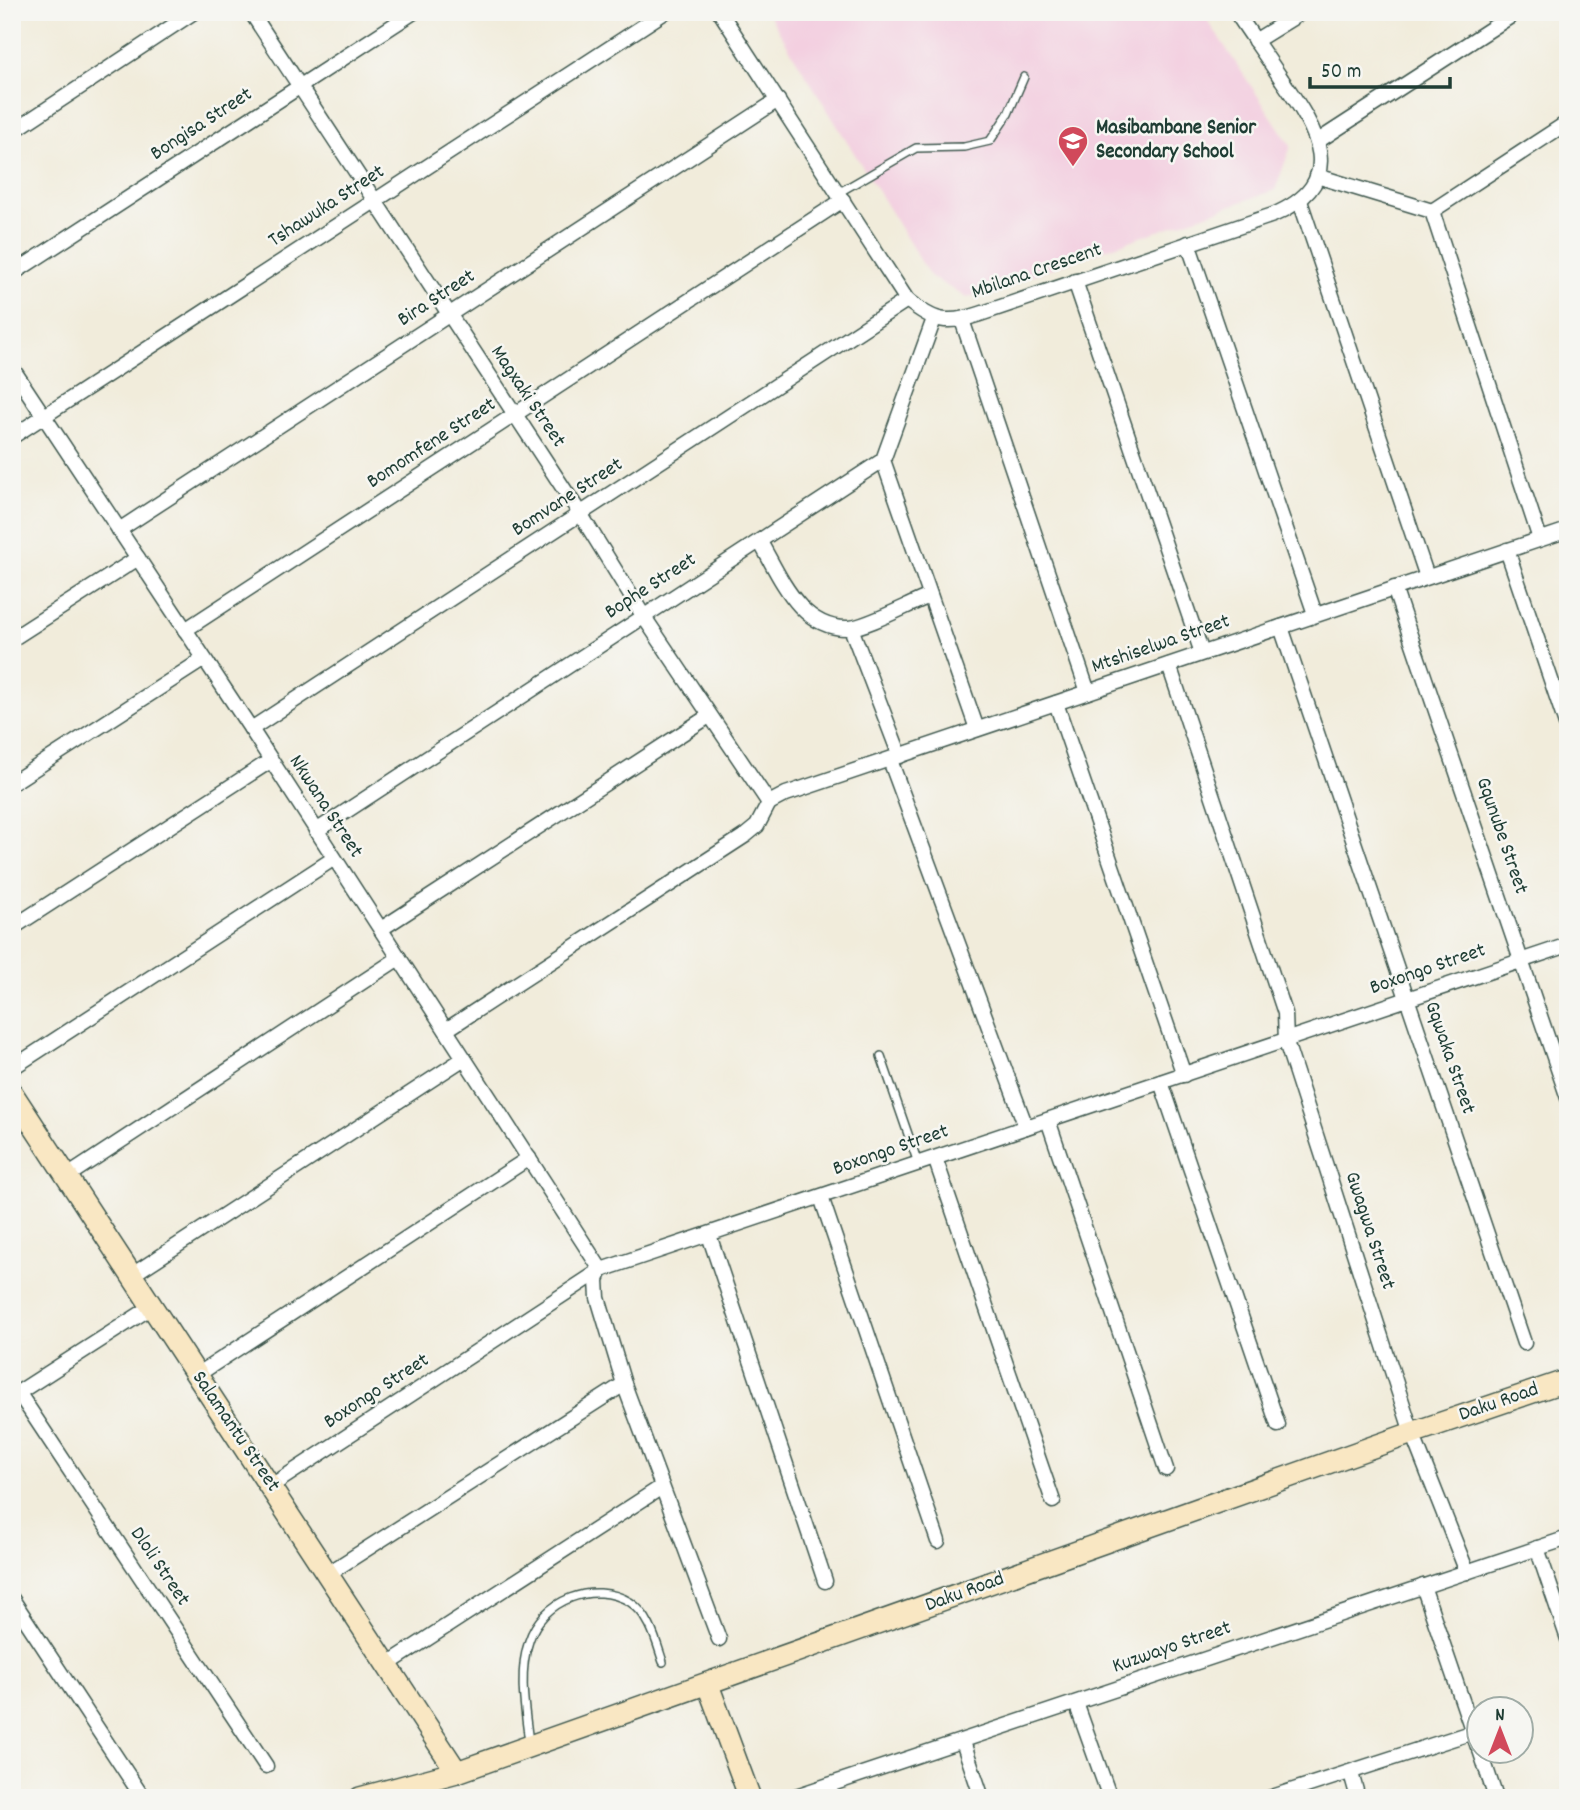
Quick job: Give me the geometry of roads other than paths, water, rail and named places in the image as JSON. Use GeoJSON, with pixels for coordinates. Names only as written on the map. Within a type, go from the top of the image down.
{"type":"FeatureCollection","features":[{"type":"Feature","properties":{"kind":"main road","name":"Salamantu Street"},"geometry":{"type":"LineString","coordinates":[[12,1093],[457,1772]]}},
{"type":"Feature","properties":{"kind":"main road","name":"Daku Road"},"geometry":{"type":"LineString","coordinates":[[360,1798],[457,1772],[1568,1380]]}},
{"type":"Feature","properties":{"kind":"main road"},"geometry":{"type":"LineString","coordinates":[[708,1685],[750,1798]]}},
{"type":"Feature","properties":{"kind":"street"},"geometry":{"type":"LineString","coordinates":[[12,132],[194,12]]}},
{"type":"Feature","properties":{"kind":"street","name":"Magxaki Street"},"geometry":{"type":"LineString","coordinates":[[251,12],[448,317],[581,515],[643,617],[769,803]]}},
{"type":"Feature","properties":{"kind":"street","name":"Bongisa Street"},"geometry":{"type":"LineString","coordinates":[[12,274],[414,12]]}},
{"type":"Feature","properties":{"kind":"street","name":"Tshawuka Street"},"geometry":{"type":"LineString","coordinates":[[12,437],[665,12]]}},
{"type":"Feature","properties":{"kind":"street"},"geometry":{"type":"LineString","coordinates":[[720,12],[907,300],[934,319],[883,460],[977,729]]}},
{"type":"Feature","properties":{"kind":"street"},"geometry":{"type":"LineString","coordinates":[[1236,12],[1307,117],[1318,141],[1317,176],[1432,211]]}},
{"type":"Feature","properties":{"kind":"street"},"geometry":{"type":"LineString","coordinates":[[1255,41],[1302,12]]}},
{"type":"Feature","properties":{"kind":"street"},"geometry":{"type":"LineString","coordinates":[[1318,141],[1517,12]]}},
{"type":"Feature","properties":{"kind":"street","name":"Bira Street"},"geometry":{"type":"LineString","coordinates":[[119,530],[778,100]]}},
{"type":"Feature","properties":{"kind":"street"},"geometry":{"type":"LineString","coordinates":[[1432,211],[1568,122]]}},
{"type":"Feature","properties":{"kind":"street","name":"Mbilana Crescent"},"geometry":{"type":"LineString","coordinates":[[934,319],[962,320],[1273,215],[1300,201],[1317,176]]}},
{"type":"Feature","properties":{"kind":"street","name":"Bomomfene Street"},"geometry":{"type":"LineString","coordinates":[[185,630],[514,416],[841,197]]}},
{"type":"Feature","properties":{"kind":"street"},"geometry":{"type":"LineString","coordinates":[[1300,201],[1427,577]]}},
{"type":"Feature","properties":{"kind":"street"},"geometry":{"type":"LineString","coordinates":[[1432,211],[1540,539]]}},
{"type":"Feature","properties":{"kind":"street"},"geometry":{"type":"LineString","coordinates":[[1188,243],[1315,614]]}},
{"type":"Feature","properties":{"kind":"street"},"geometry":{"type":"LineString","coordinates":[[1075,281],[1202,653]]}},
{"type":"Feature","properties":{"kind":"street","name":"Bomvane Street"},"geometry":{"type":"LineString","coordinates":[[251,729],[907,300]]}},
{"type":"Feature","properties":{"kind":"street"},"geometry":{"type":"LineString","coordinates":[[962,320],[1088,692]]}},
{"type":"Feature","properties":{"kind":"street","name":"Nkwana Street"},"geometry":{"type":"LineString","coordinates":[[12,368],[251,729],[601,1270]]}},
{"type":"Feature","properties":{"kind":"street","name":"Bophe Street"},"geometry":{"type":"LineString","coordinates":[[316,831],[883,460]]}},
{"type":"Feature","properties":{"kind":"street","name":"Mtshiselwa Street"},"geometry":{"type":"LineString","coordinates":[[769,803],[786,794],[1568,530]]}},
{"type":"Feature","properties":{"kind":"street"},"geometry":{"type":"LineString","coordinates":[[760,542],[797,604],[806,614],[835,626],[851,628],[930,596]]}},
{"type":"Feature","properties":{"kind":"street"},"geometry":{"type":"LineString","coordinates":[[1507,550],[1568,730]]}},
{"type":"Feature","properties":{"kind":"street"},"geometry":{"type":"LineString","coordinates":[[12,639],[138,558]]}},
{"type":"Feature","properties":{"kind":"street","name":"Gqunube Street"},"geometry":{"type":"LineString","coordinates":[[1394,588],[1568,1098]]}},
{"type":"Feature","properties":{"kind":"street","name":"Gqwaka Street"},"geometry":{"type":"LineString","coordinates":[[1281,626],[1524,1343]]}},
{"type":"Feature","properties":{"kind":"street"},"geometry":{"type":"LineString","coordinates":[[851,628],[1026,1127]]}},
{"type":"Feature","properties":{"kind":"street"},"geometry":{"type":"LineString","coordinates":[[12,783],[204,659]]}},
{"type":"Feature","properties":{"kind":"street","name":"Gwagwa Street"},"geometry":{"type":"LineString","coordinates":[[1169,665],[1285,1013],[1286,1042],[1412,1433],[1467,1572]]}},
{"type":"Feature","properties":{"kind":"street"},"geometry":{"type":"LineString","coordinates":[[1056,703],[1184,1075]]}},
{"type":"Feature","properties":{"kind":"street"},"geometry":{"type":"LineString","coordinates":[[381,929],[709,716]]}},
{"type":"Feature","properties":{"kind":"street"},"geometry":{"type":"LineString","coordinates":[[12,928],[270,761]]}},
{"type":"Feature","properties":{"kind":"street"},"geometry":{"type":"LineString","coordinates":[[446,1030],[746,835],[757,825],[769,803]]}},
{"type":"Feature","properties":{"kind":"street"},"geometry":{"type":"LineString","coordinates":[[12,1068],[333,859]]}},
{"type":"Feature","properties":{"kind":"street","name":"Boxongo Street"},"geometry":{"type":"LineString","coordinates":[[271,1486],[601,1270],[1286,1042],[1568,945]]}},
{"type":"Feature","properties":{"kind":"street"},"geometry":{"type":"LineString","coordinates":[[66,1177],[399,958]]}},
{"type":"Feature","properties":{"kind":"street"},"geometry":{"type":"LineString","coordinates":[[132,1275],[463,1059]]}},
{"type":"Feature","properties":{"kind":"street"},"geometry":{"type":"LineString","coordinates":[[1161,1082],[1278,1424]]}},
{"type":"Feature","properties":{"kind":"street"},"geometry":{"type":"LineString","coordinates":[[1048,1120],[1166,1469]]}},
{"type":"Feature","properties":{"kind":"street"},"geometry":{"type":"LineString","coordinates":[[197,1375],[529,1158]]}},
{"type":"Feature","properties":{"kind":"street"},"geometry":{"type":"LineString","coordinates":[[935,1158],[1053,1501]]}},
{"type":"Feature","properties":{"kind":"street"},"geometry":{"type":"LineString","coordinates":[[821,1197],[938,1541]]}},
{"type":"Feature","properties":{"kind":"street"},"geometry":{"type":"LineString","coordinates":[[709,1235],[825,1581]]}},
{"type":"Feature","properties":{"kind":"street"},"geometry":{"type":"LineString","coordinates":[[601,1270],[597,1280],[598,1298],[624,1384],[660,1488],[719,1639]]}},
{"type":"Feature","properties":{"kind":"street"},"geometry":{"type":"LineString","coordinates":[[15,1394],[153,1306]]}},
{"type":"Feature","properties":{"kind":"street"},"geometry":{"type":"LineString","coordinates":[[329,1573],[624,1384]]}},
{"type":"Feature","properties":{"kind":"street","name":"Dloli Street"},"geometry":{"type":"LineString","coordinates":[[15,1394],[266,1766]]}},
{"type":"Feature","properties":{"kind":"street"},"geometry":{"type":"LineString","coordinates":[[388,1664],[660,1488]]}},
{"type":"Feature","properties":{"kind":"street","name":"Kuzwayo Street"},"geometry":{"type":"LineString","coordinates":[[790,1798],[1568,1538]]}},
{"type":"Feature","properties":{"kind":"street"},"geometry":{"type":"LineString","coordinates":[[1538,1548],[1568,1639]]}},
{"type":"Feature","properties":{"kind":"street"},"geometry":{"type":"LineString","coordinates":[[1423,1586],[1464,1706]]}},
{"type":"Feature","properties":{"kind":"street"},"geometry":{"type":"LineString","coordinates":[[12,1600],[143,1798]]}},
{"type":"Feature","properties":{"kind":"street"},"geometry":{"type":"LineString","coordinates":[[1076,1703],[1110,1798]]}},
{"type":"Feature","properties":{"kind":"street"},"geometry":{"type":"LineString","coordinates":[[1269,1798],[1464,1735]]}},
{"type":"Feature","properties":{"kind":"street"},"geometry":{"type":"LineString","coordinates":[[963,1742],[982,1798]]}},
{"type":"Feature","properties":{"kind":"street"},"geometry":{"type":"LineString","coordinates":[[1484,1764],[1496,1798]]}},
{"type":"Feature","properties":{"kind":"street"},"geometry":{"type":"LineString","coordinates":[[1351,1773],[1359,1798]]}},
{"type":"Feature","properties":{"kind":"lane"},"geometry":{"type":"LineString","coordinates":[[841,197],[916,148],[964,147],[990,141],[1008,114],[1024,77]]}},
{"type":"Feature","properties":{"kind":"lane"},"geometry":{"type":"LineString","coordinates":[[881,1056],[919,1164]]}},
{"type":"Feature","properties":{"kind":"lane"},"geometry":{"type":"LineString","coordinates":[[530,1746],[524,1671],[529,1640],[541,1618],[561,1601],[585,1593],[609,1594],[631,1603],[651,1628],[663,1662]]}},
{"type":"Feature","properties":{"kind":"place","name":"Masibambane Senior Secondary School"},"geometry":{"type":"Point","coordinates":[1073,168]}}]}
